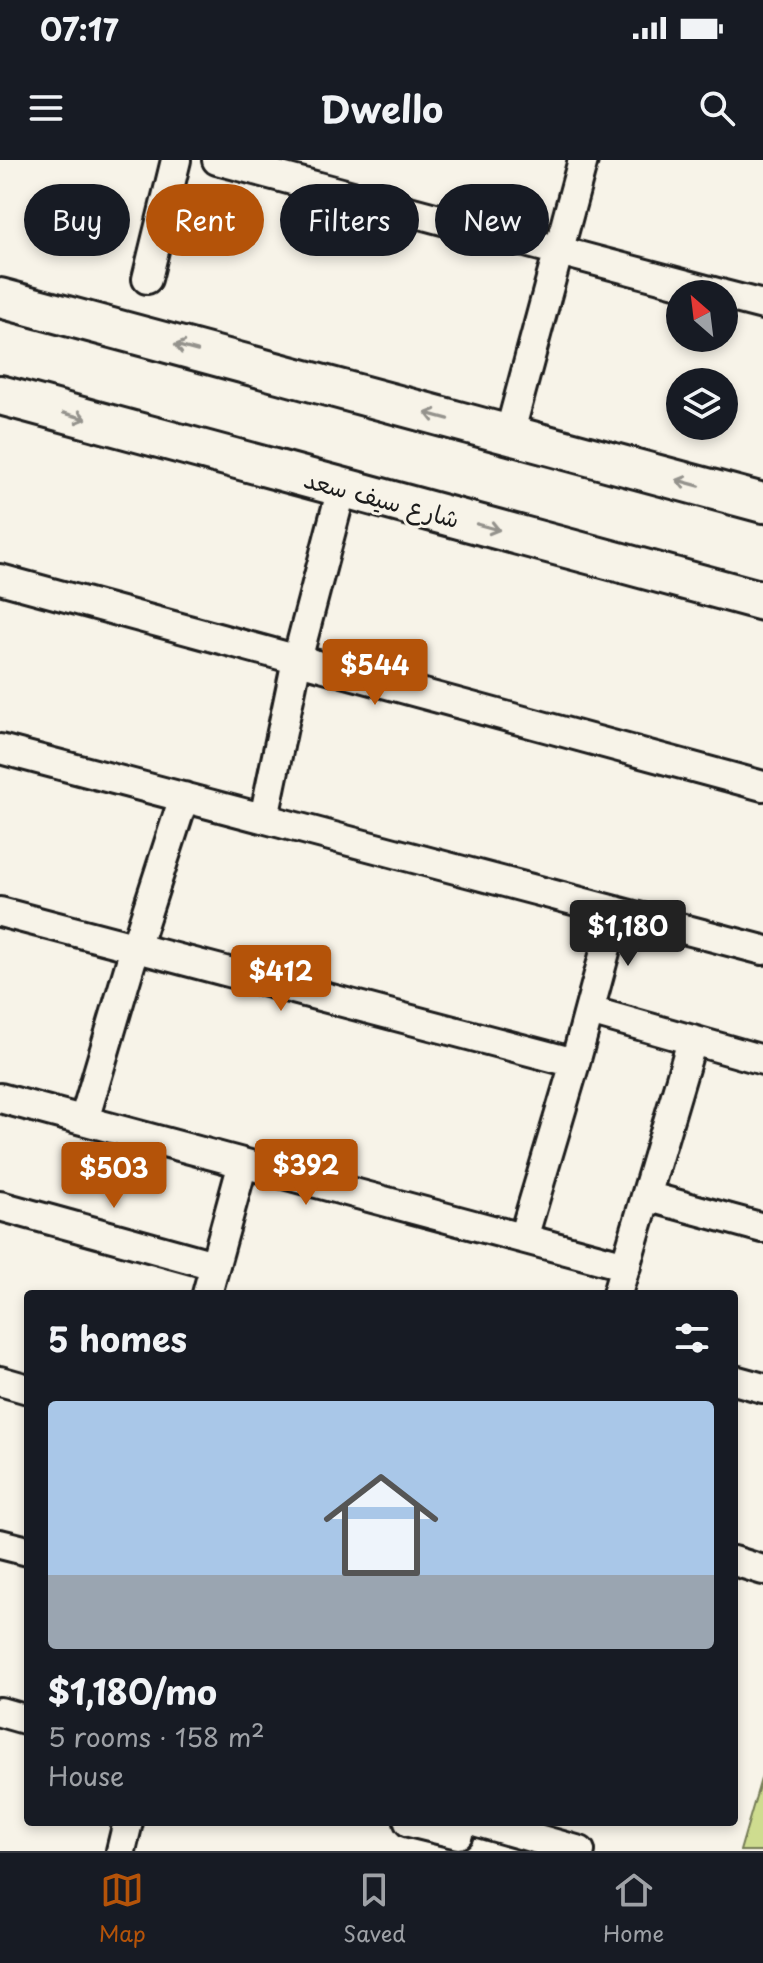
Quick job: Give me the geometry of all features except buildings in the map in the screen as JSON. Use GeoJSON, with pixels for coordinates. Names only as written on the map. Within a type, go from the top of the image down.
{"type":"FeatureCollection","features":[{"type":"Feature","properties":{"kind":"street"},"geometry":{"type":"LineString","coordinates":[[147,279],[176,160]]}},
{"type":"Feature","properties":{"kind":"street"},"geometry":{"type":"LineString","coordinates":[[217,160],[668,280]]}},
{"type":"Feature","properties":{"kind":"street"},"geometry":{"type":"LineString","coordinates":[[509,435],[583,160]]}},
{"type":"Feature","properties":{"kind":"street"},"geometry":{"type":"LineString","coordinates":[[0,298],[763,503]]}},
{"type":"Feature","properties":{"kind":"street"},"geometry":{"type":"LineString","coordinates":[[738,298],[763,305]]}},
{"type":"Feature","properties":{"kind":"street","name":"شارع سيف سعد"},"geometry":{"type":"LineString","coordinates":[[0,395],[763,601]]}},
{"type":"Feature","properties":{"kind":"street"},"geometry":{"type":"LineString","coordinates":[[264,818],[297,660],[342,488]]}},
{"type":"Feature","properties":{"kind":"street"},"geometry":{"type":"LineString","coordinates":[[0,579],[763,786]]}},
{"type":"Feature","properties":{"kind":"street"},"geometry":{"type":"LineString","coordinates":[[0,749],[763,950]]}},
{"type":"Feature","properties":{"kind":"street"},"geometry":{"type":"LineString","coordinates":[[84,1120],[184,797]]}},
{"type":"Feature","properties":{"kind":"street"},"geometry":{"type":"LineString","coordinates":[[523,1238],[616,911]]}},
{"type":"Feature","properties":{"kind":"street"},"geometry":{"type":"LineString","coordinates":[[0,912],[575,1063]]}},
{"type":"Feature","properties":{"kind":"street"},"geometry":{"type":"LineString","coordinates":[[590,1011],[763,1060]]}},
{"type":"Feature","properties":{"kind":"street"},"geometry":{"type":"LineString","coordinates":[[618,1290],[692,1041]]}},
{"type":"Feature","properties":{"kind":"street"},"geometry":{"type":"LineString","coordinates":[[0,1098],[626,1266]]}},
{"type":"Feature","properties":{"kind":"street"},"geometry":{"type":"LineString","coordinates":[[208,1290],[243,1163]]}},
{"type":"Feature","properties":{"kind":"street"},"geometry":{"type":"LineString","coordinates":[[646,1196],[763,1228]]}},
{"type":"Feature","properties":{"kind":"street"},"geometry":{"type":"LineString","coordinates":[[0,1206],[214,1265]]}},
{"type":"Feature","properties":{"kind":"street"},"geometry":{"type":"LineString","coordinates":[[0,1381],[24,1388]]}},
{"type":"Feature","properties":{"kind":"street"},"geometry":{"type":"LineString","coordinates":[[738,1381],[763,1388]]}},
{"type":"Feature","properties":{"kind":"street"},"geometry":{"type":"LineString","coordinates":[[0,1544],[24,1550]]}},
{"type":"Feature","properties":{"kind":"street"},"geometry":{"type":"LineString","coordinates":[[738,1562],[763,1570]]}},
{"type":"Feature","properties":{"kind":"street"},"geometry":{"type":"LineString","coordinates":[[0,1712],[24,1719]]}},
{"type":"Feature","properties":{"kind":"street"},"geometry":{"type":"LineString","coordinates":[[121,1851],[127,1826]]}},
{"type":"Feature","properties":{"kind":"street"},"geometry":{"type":"LineString","coordinates":[[431,1826],[580,1851]]}},
{"type":"Feature","properties":{"kind":"green space"},"geometry":{"type":"Polygon","coordinates":[[[763,1772],[763,1851],[740,1851],[763,1772]]]}}]}
